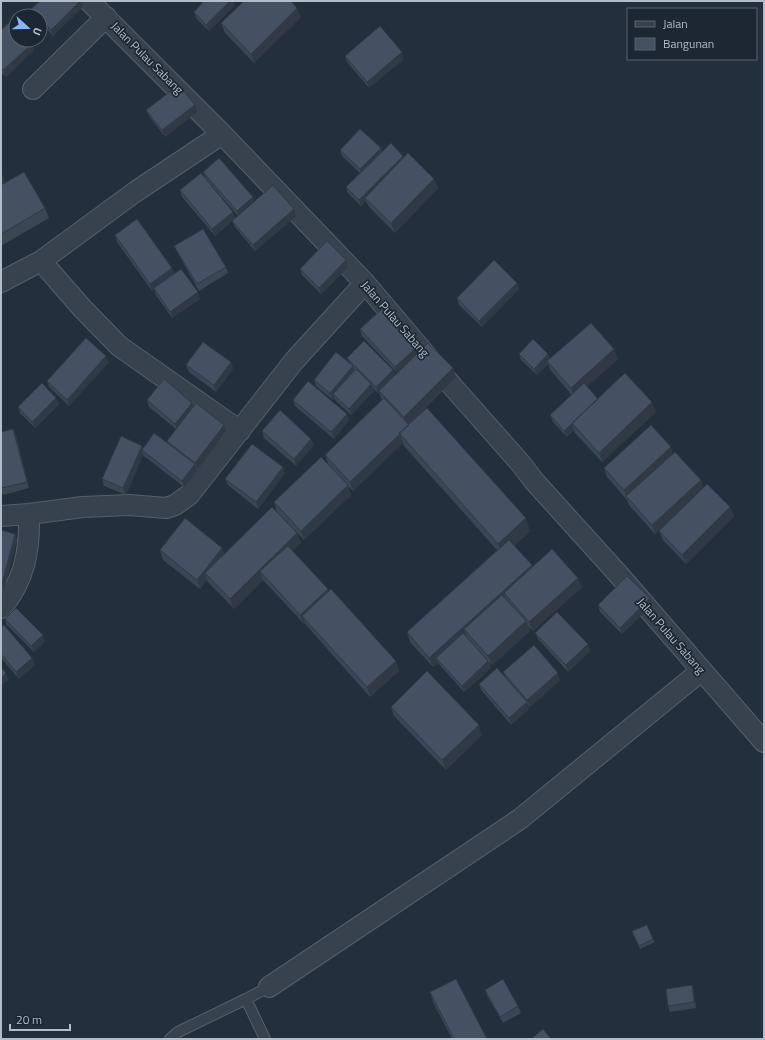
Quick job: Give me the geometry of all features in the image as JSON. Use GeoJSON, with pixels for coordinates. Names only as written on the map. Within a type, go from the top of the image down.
{"type":"FeatureCollection","features":[{"type":"Feature","properties":{"kind":"street","name":"Jalan Pulau Sabang"},"geometry":{"type":"LineString","coordinates":[[89,1],[222,134],[365,283],[453,387],[522,465],[534,481],[764,742]]}},
{"type":"Feature","properties":{"kind":"street"},"geometry":{"type":"LineString","coordinates":[[33,89],[106,17]]}},
{"type":"Feature","properties":{"kind":"street"},"geometry":{"type":"LineString","coordinates":[[1,282],[41,261],[135,192],[222,134]]}},
{"type":"Feature","properties":{"kind":"street"},"geometry":{"type":"LineString","coordinates":[[41,261],[82,308],[119,346],[240,431]]}},
{"type":"Feature","properties":{"kind":"street"},"geometry":{"type":"LineString","coordinates":[[1,516],[83,507],[129,505],[166,508],[175,505],[189,495],[294,361],[365,283]]}},
{"type":"Feature","properties":{"kind":"street"},"geometry":{"type":"LineString","coordinates":[[1,608],[11,597],[24,568],[29,535],[29,514]]}},
{"type":"Feature","properties":{"kind":"street"},"geometry":{"type":"LineString","coordinates":[[269,987],[520,819],[701,671]]}},
{"type":"Feature","properties":{"kind":"lane"},"geometry":{"type":"LineString","coordinates":[[170,1039],[178,1032],[246,1000],[269,987]]}},
{"type":"Feature","properties":{"kind":"lane"},"geometry":{"type":"LineString","coordinates":[[246,1000],[265,1039]]}},
{"type":"Feature","properties":{"kind":"building"},"geometry":{"type":"Polygon","coordinates":[[[40,1],[80,1],[51,30],[48,27],[48,8],[32,8],[40,1]]]}},
{"type":"Feature","properties":{"kind":"building"},"geometry":{"type":"Polygon","coordinates":[[[204,1],[230,1],[206,25],[194,12],[204,1]]]}},
{"type":"Feature","properties":{"kind":"building"},"geometry":{"type":"Polygon","coordinates":[[[244,1],[291,1],[297,8],[251,54],[221,23],[244,1]]]}},
{"type":"Feature","properties":{"kind":"building"},"geometry":{"type":"Polygon","coordinates":[[[8,24],[8,48],[28,48],[3,70],[1,68],[1,30],[8,24]]]}},
{"type":"Feature","properties":{"kind":"building"},"geometry":{"type":"Polygon","coordinates":[[[380,26],[402,52],[367,82],[345,56],[380,26]]]}},
{"type":"Feature","properties":{"kind":"building"},"geometry":{"type":"Polygon","coordinates":[[[179,85],[195,105],[162,130],[146,110],[179,85]]]}},
{"type":"Feature","properties":{"kind":"building"},"geometry":{"type":"Polygon","coordinates":[[[360,129],[381,148],[360,169],[340,150],[360,129]]]}},
{"type":"Feature","properties":{"kind":"building"},"geometry":{"type":"Polygon","coordinates":[[[391,143],[403,156],[359,200],[346,187],[391,143]]]}},
{"type":"Feature","properties":{"kind":"building"},"geometry":{"type":"Polygon","coordinates":[[[408,153],[434,179],[391,223],[365,198],[408,153]]]}},
{"type":"Feature","properties":{"kind":"building"},"geometry":{"type":"Polygon","coordinates":[[[219,158],[253,197],[237,211],[203,172],[219,158]]]}},
{"type":"Feature","properties":{"kind":"building"},"geometry":{"type":"Polygon","coordinates":[[[24,172],[45,208],[1,234],[1,185],[24,172]]]}},
{"type":"Feature","properties":{"kind":"building"},"geometry":{"type":"Polygon","coordinates":[[[201,173],[233,212],[212,229],[180,190],[201,173]]]}},
{"type":"Feature","properties":{"kind":"building"},"geometry":{"type":"Polygon","coordinates":[[[273,185],[294,209],[253,245],[232,221],[273,185]]]}},
{"type":"Feature","properties":{"kind":"building"},"geometry":{"type":"Polygon","coordinates":[[[137,219],[172,268],[150,284],[115,235],[137,219]]]}},
{"type":"Feature","properties":{"kind":"building"},"geometry":{"type":"Polygon","coordinates":[[[203,229],[226,267],[197,284],[174,246],[203,229]]]}},
{"type":"Feature","properties":{"kind":"building"},"geometry":{"type":"Polygon","coordinates":[[[327,241],[346,260],[319,288],[300,269],[327,241]]]}},
{"type":"Feature","properties":{"kind":"building"},"geometry":{"type":"Polygon","coordinates":[[[494,260],[517,283],[479,321],[457,298],[494,260]]]}},
{"type":"Feature","properties":{"kind":"building"},"geometry":{"type":"Polygon","coordinates":[[[181,269],[198,292],[170,312],[154,288],[181,269]]]}},
{"type":"Feature","properties":{"kind":"building"},"geometry":{"type":"Polygon","coordinates":[[[382,309],[417,347],[395,367],[360,329],[382,309]]]}},
{"type":"Feature","properties":{"kind":"building"},"geometry":{"type":"Polygon","coordinates":[[[591,323],[614,349],[571,388],[547,361],[591,323]]]}},
{"type":"Feature","properties":{"kind":"building"},"geometry":{"type":"Polygon","coordinates":[[[86,338],[106,356],[67,400],[47,381],[86,338]]]}},
{"type":"Feature","properties":{"kind":"building"},"geometry":{"type":"Polygon","coordinates":[[[533,339],[548,354],[534,369],[519,354],[533,339]]]}},
{"type":"Feature","properties":{"kind":"building"},"geometry":{"type":"Polygon","coordinates":[[[364,341],[393,370],[376,387],[347,358],[364,341]]]}},
{"type":"Feature","properties":{"kind":"building"},"geometry":{"type":"Polygon","coordinates":[[[203,342],[231,362],[214,385],[186,365],[203,342]]]}},
{"type":"Feature","properties":{"kind":"building"},"geometry":{"type":"Polygon","coordinates":[[[428,343],[453,368],[404,417],[379,391],[428,343]]]}},
{"type":"Feature","properties":{"kind":"building"},"geometry":{"type":"Polygon","coordinates":[[[336,352],[353,366],[330,393],[314,380],[336,352]]]}},
{"type":"Feature","properties":{"kind":"building"},"geometry":{"type":"Polygon","coordinates":[[[356,369],[371,384],[349,409],[333,394],[356,369]]]}},
{"type":"Feature","properties":{"kind":"building"},"geometry":{"type":"Polygon","coordinates":[[[625,373],[652,402],[599,453],[572,423],[625,373]]]}},
{"type":"Feature","properties":{"kind":"building"},"geometry":{"type":"Polygon","coordinates":[[[164,379],[192,403],[175,424],[147,400],[164,379]]]}},
{"type":"Feature","properties":{"kind":"building"},"geometry":{"type":"Polygon","coordinates":[[[308,381],[347,414],[331,432],[293,400],[308,381]]]}},
{"type":"Feature","properties":{"kind":"building"},"geometry":{"type":"Polygon","coordinates":[[[42,383],[56,398],[32,422],[18,407],[42,383]]]}},
{"type":"Feature","properties":{"kind":"building"},"geometry":{"type":"Polygon","coordinates":[[[584,383],[598,399],[564,431],[550,415],[584,383]]]}},
{"type":"Feature","properties":{"kind":"building"},"geometry":{"type":"Polygon","coordinates":[[[384,398],[409,425],[350,482],[325,455],[384,398]]]}},
{"type":"Feature","properties":{"kind":"building"},"geometry":{"type":"Polygon","coordinates":[[[196,403],[224,425],[195,463],[167,441],[196,403]]]}},
{"type":"Feature","properties":{"kind":"building"},"geometry":{"type":"Polygon","coordinates":[[[427,408],[526,518],[498,544],[399,433],[427,408]]]}},
{"type":"Feature","properties":{"kind":"building"},"geometry":{"type":"Polygon","coordinates":[[[280,410],[311,439],[294,459],[262,431],[280,410]]]}},
{"type":"Feature","properties":{"kind":"building"},"geometry":{"type":"Polygon","coordinates":[[[651,425],[671,447],[624,490],[604,468],[651,425]]]}},
{"type":"Feature","properties":{"kind":"building"},"geometry":{"type":"Polygon","coordinates":[[[13,429],[27,482],[1,488],[1,432],[13,429]]]}},
{"type":"Feature","properties":{"kind":"building"},"geometry":{"type":"Polygon","coordinates":[[[154,433],[195,464],[182,481],[142,450],[154,433]]]}},
{"type":"Feature","properties":{"kind":"building"},"geometry":{"type":"Polygon","coordinates":[[[121,436],[142,446],[123,488],[102,479],[121,436]]]}},
{"type":"Feature","properties":{"kind":"building"},"geometry":{"type":"Polygon","coordinates":[[[252,444],[283,467],[256,502],[225,479],[252,444]]]}},
{"type":"Feature","properties":{"kind":"building"},"geometry":{"type":"Polygon","coordinates":[[[675,452],[701,480],[652,525],[626,496],[675,452]]]}},
{"type":"Feature","properties":{"kind":"building"},"geometry":{"type":"Polygon","coordinates":[[[321,457],[348,485],[301,531],[274,502],[321,457]]]}},
{"type":"Feature","properties":{"kind":"building"},"geometry":{"type":"Polygon","coordinates":[[[707,484],[730,507],[682,555],[659,531],[707,484]]]}},
{"type":"Feature","properties":{"kind":"building"},"geometry":{"type":"Polygon","coordinates":[[[272,507],[297,533],[230,599],[205,573],[272,507]]]}},
{"type":"Feature","properties":{"kind":"building"},"geometry":{"type":"Polygon","coordinates":[[[185,518],[222,548],[197,580],[160,550],[185,518]]]}},
{"type":"Feature","properties":{"kind":"building"},"geometry":{"type":"Polygon","coordinates":[[[1,530],[15,534],[2,584],[1,584],[1,530]]]}},
{"type":"Feature","properties":{"kind":"building"},"geometry":{"type":"Polygon","coordinates":[[[509,540],[532,565],[429,658],[407,632],[509,540]]]}},
{"type":"Feature","properties":{"kind":"building"},"geometry":{"type":"Polygon","coordinates":[[[288,546],[328,589],[300,615],[260,571],[288,546]]]}},
{"type":"Feature","properties":{"kind":"building"},"geometry":{"type":"Polygon","coordinates":[[[552,549],[578,578],[529,622],[504,593],[552,549]]]}},
{"type":"Feature","properties":{"kind":"building"},"geometry":{"type":"Polygon","coordinates":[[[627,576],[650,598],[620,628],[598,605],[627,576]]]}},
{"type":"Feature","properties":{"kind":"building"},"geometry":{"type":"Polygon","coordinates":[[[331,589],[396,661],[367,687],[302,616],[331,589]]]}},
{"type":"Feature","properties":{"kind":"building"},"geometry":{"type":"Polygon","coordinates":[[[502,595],[526,621],[488,656],[464,629],[502,595]]]}},
{"type":"Feature","properties":{"kind":"building"},"geometry":{"type":"Polygon","coordinates":[[[16,608],[43,635],[31,646],[5,619],[16,608]]]}},
{"type":"Feature","properties":{"kind":"building"},"geometry":{"type":"Polygon","coordinates":[[[557,612],[588,644],[566,665],[535,633],[557,612]]]}},
{"type":"Feature","properties":{"kind":"building"},"geometry":{"type":"Polygon","coordinates":[[[4,625],[32,658],[16,672],[1,654],[1,628],[4,625]]]}},
{"type":"Feature","properties":{"kind":"building"},"geometry":{"type":"Polygon","coordinates":[[[463,633],[488,661],[462,686],[436,658],[463,633]]]}},
{"type":"Feature","properties":{"kind":"building"},"geometry":{"type":"Polygon","coordinates":[[[534,645],[558,673],[527,700],[503,672],[534,645]]]}},
{"type":"Feature","properties":{"kind":"building"},"geometry":{"type":"Polygon","coordinates":[[[1,667],[6,673],[1,678],[1,667]]]}},
{"type":"Feature","properties":{"kind":"building"},"geometry":{"type":"Polygon","coordinates":[[[497,668],[527,702],[509,718],[479,684],[497,668]]]}},
{"type":"Feature","properties":{"kind":"building"},"geometry":{"type":"Polygon","coordinates":[[[427,671],[479,725],[442,760],[391,707],[427,671]]]}},
{"type":"Feature","properties":{"kind":"building"},"geometry":{"type":"Polygon","coordinates":[[[647,925],[653,939],[639,946],[632,931],[647,925]]]}},
{"type":"Feature","properties":{"kind":"building"},"geometry":{"type":"Polygon","coordinates":[[[456,979],[487,1039],[454,1039],[430,992],[456,979]]]}},
{"type":"Feature","properties":{"kind":"building"},"geometry":{"type":"Polygon","coordinates":[[[503,979],[518,1006],[500,1017],[485,990],[503,979]]]}},
{"type":"Feature","properties":{"kind":"building"},"geometry":{"type":"Polygon","coordinates":[[[692,985],[694,1002],[668,1006],[666,989],[692,985]]]}},
{"type":"Feature","properties":{"kind":"building"},"geometry":{"type":"Polygon","coordinates":[[[543,1029],[551,1039],[531,1039],[543,1029]]]}}]}
